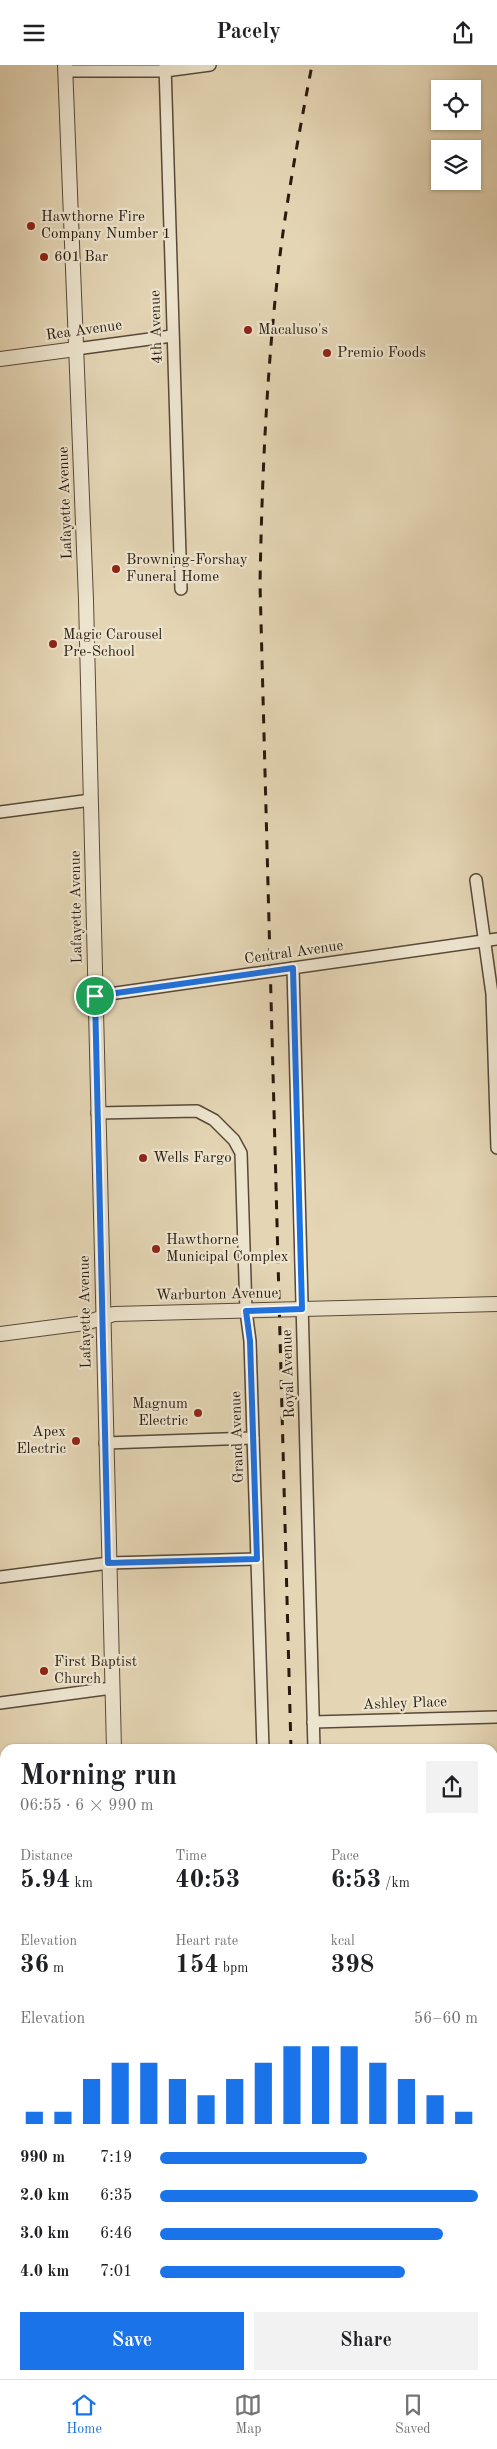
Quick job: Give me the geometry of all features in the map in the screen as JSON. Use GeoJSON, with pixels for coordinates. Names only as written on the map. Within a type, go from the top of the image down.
{"type":"FeatureCollection","features":[{"type":"Feature","properties":{"kind":"street"},"geometry":{"type":"LineString","coordinates":[[65,68],[165,68],[210,65]]}},
{"type":"Feature","properties":{"kind":"street","name":"Lafayette Avenue"},"geometry":{"type":"LineString","coordinates":[[65,68],[86,596],[105,1443],[114,1744]]}},
{"type":"Feature","properties":{"kind":"street","name":"4th Avenue"},"geometry":{"type":"LineString","coordinates":[[165,68],[181,589]]}},
{"type":"Feature","properties":{"kind":"street","name":"Rea Avenue"},"geometry":{"type":"LineString","coordinates":[[0,359],[172,336]]}},
{"type":"Feature","properties":{"kind":"street"},"geometry":{"type":"LineString","coordinates":[[0,812],[91,800]]}},
{"type":"Feature","properties":{"kind":"street"},"geometry":{"type":"LineString","coordinates":[[476,880],[492,994],[496,1070],[497,1149]]}},
{"type":"Feature","properties":{"kind":"street","name":"Central Avenue"},"geometry":{"type":"LineString","coordinates":[[95,996],[497,939]]}},
{"type":"Feature","properties":{"kind":"street","name":"Royal Avenue"},"geometry":{"type":"LineString","coordinates":[[293,968],[314,1744]]}},
{"type":"Feature","properties":{"kind":"street","name":"Grand Avenue"},"geometry":{"type":"LineString","coordinates":[[98,1113],[197,1111],[206,1114],[224,1130],[238,1145],[242,1159],[246,1311],[250,1341],[263,1744]]}},
{"type":"Feature","properties":{"kind":"street","name":"Warburton Avenue"},"geometry":{"type":"LineString","coordinates":[[0,1334],[85,1323],[114,1314],[497,1304]]}},
{"type":"Feature","properties":{"kind":"street"},"geometry":{"type":"LineString","coordinates":[[105,1443],[253,1438]]}},
{"type":"Feature","properties":{"kind":"street"},"geometry":{"type":"LineString","coordinates":[[0,1577],[108,1563],[257,1559]]}},
{"type":"Feature","properties":{"kind":"street"},"geometry":{"type":"LineString","coordinates":[[0,1703],[112,1688]]}},
{"type":"Feature","properties":{"kind":"street","name":"Ashley Place"},"geometry":{"type":"LineString","coordinates":[[313,1722],[497,1717]]}},
{"type":"Feature","properties":{"kind":"railway"},"geometry":{"type":"LineString","coordinates":[[291,1744],[260,584],[266,419],[275,296],[287,208],[312,65]]}},
{"type":"Feature","properties":{"kind":"place","name":"Hawthorne Fire Company Number 1"},"geometry":{"type":"Point","coordinates":[31,226]}},
{"type":"Feature","properties":{"kind":"place","name":"601 Bar"},"geometry":{"type":"Point","coordinates":[44,257]}},
{"type":"Feature","properties":{"kind":"place","name":"Macaluso's"},"geometry":{"type":"Point","coordinates":[248,330]}},
{"type":"Feature","properties":{"kind":"place","name":"Premio Foods"},"geometry":{"type":"Point","coordinates":[327,353]}},
{"type":"Feature","properties":{"kind":"place","name":"Browning-Forshay Funeral Home"},"geometry":{"type":"Point","coordinates":[116,569]}},
{"type":"Feature","properties":{"kind":"place","name":"Magic Carousel Pre-School"},"geometry":{"type":"Point","coordinates":[53,644]}},
{"type":"Feature","properties":{"kind":"place","name":"Wells Fargo"},"geometry":{"type":"Point","coordinates":[143,1158]}},
{"type":"Feature","properties":{"kind":"place","name":"Hawthorne Municipal Complex"},"geometry":{"type":"Point","coordinates":[156,1249]}},
{"type":"Feature","properties":{"kind":"place","name":"Magnum Electric"},"geometry":{"type":"Point","coordinates":[198,1413]}},
{"type":"Feature","properties":{"kind":"place","name":"Apex Electric"},"geometry":{"type":"Point","coordinates":[76,1441]}},
{"type":"Feature","properties":{"kind":"place","name":"First Baptist Church"},"geometry":{"type":"Point","coordinates":[44,1671]}},
{"type":"Feature","properties":{"kind":"route"},"geometry":{"type":"LineString","coordinates":[[293,968],[302,1309],[246,1311],[250,1341],[257,1559],[108,1563],[95,996],[293,968]]}}]}
